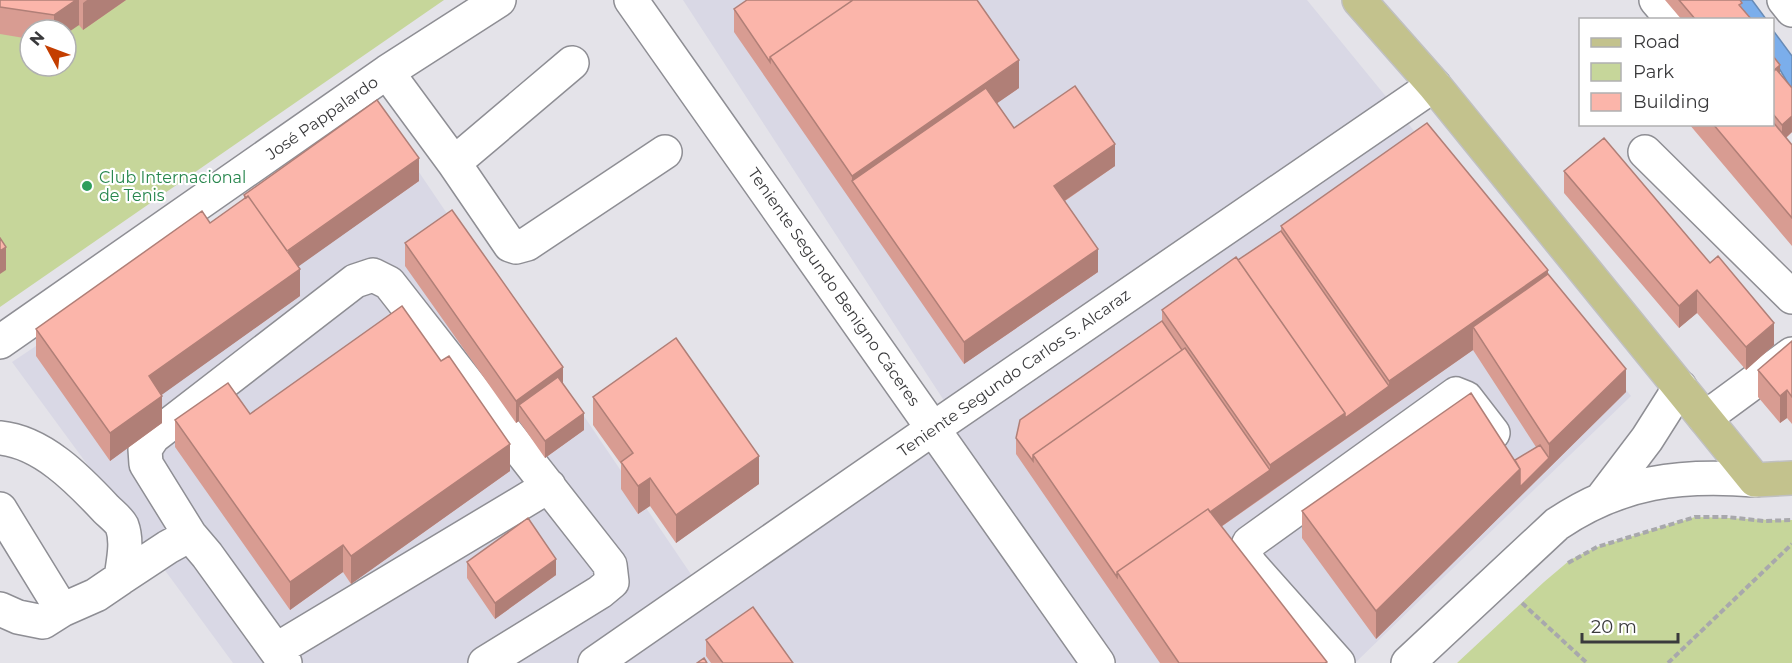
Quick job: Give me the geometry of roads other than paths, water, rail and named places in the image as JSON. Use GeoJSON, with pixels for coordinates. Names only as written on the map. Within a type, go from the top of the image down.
{"type":"FeatureCollection","features":[{"type":"Feature","properties":{"kind":"main road"},"geometry":{"type":"LineString","coordinates":[[1359,0],[1434,85],[1755,480],[1792,478]]}},
{"type":"Feature","properties":{"kind":"street","name":"José Pappalardo"},"geometry":{"type":"LineString","coordinates":[[0,342],[387,72],[500,0]]}},
{"type":"Feature","properties":{"kind":"street","name":"Teniente Segundo Benigno Cáceres"},"geometry":{"type":"LineString","coordinates":[[631,0],[1098,663]]}},
{"type":"Feature","properties":{"kind":"street"},"geometry":{"type":"LineString","coordinates":[[1656,0],[1670,18]]}},
{"type":"Feature","properties":{"kind":"street"},"geometry":{"type":"LineString","coordinates":[[1784,0],[1792,10]]}},
{"type":"Feature","properties":{"kind":"street"},"geometry":{"type":"LineString","coordinates":[[454,164],[572,63]]}},
{"type":"Feature","properties":{"kind":"street"},"geometry":{"type":"LineString","coordinates":[[387,72],[454,164],[502,236],[510,245],[516,247],[527,244],[665,152]]}},
{"type":"Feature","properties":{"kind":"street","name":"Teniente Segundo Carlos S. Alcaraz"},"geometry":{"type":"LineString","coordinates":[[595,663],[1434,85]]}},
{"type":"Feature","properties":{"kind":"street"},"geometry":{"type":"LineString","coordinates":[[1645,152],[1792,297]]}},
{"type":"Feature","properties":{"kind":"street"},"geometry":{"type":"LineString","coordinates":[[485,663],[600,592],[612,582],[610,565],[549,486],[389,283],[373,275],[355,281],[153,436],[145,449],[146,464],[190,535],[207,555],[280,657],[549,486]]}},
{"type":"Feature","properties":{"kind":"street"},"geometry":{"type":"LineString","coordinates":[[1705,418],[1792,354]]}},
{"type":"Feature","properties":{"kind":"street"},"geometry":{"type":"LineString","coordinates":[[1603,498],[1647,439],[1680,387]]}},
{"type":"Feature","properties":{"kind":"street"},"geometry":{"type":"LineString","coordinates":[[1338,663],[1250,564],[1245,554],[1249,543],[1456,394],[1466,398],[1504,447]]}},
{"type":"Feature","properties":{"kind":"street"},"geometry":{"type":"LineString","coordinates":[[0,438],[17,440],[54,461],[91,493],[122,526],[125,548],[121,578]]}},
{"type":"Feature","properties":{"kind":"street"},"geometry":{"type":"LineString","coordinates":[[1408,663],[1557,524],[1580,509],[1603,498],[1673,479],[1703,477],[1755,480]]}},
{"type":"Feature","properties":{"kind":"street"},"geometry":{"type":"LineString","coordinates":[[0,509],[62,610]]}},
{"type":"Feature","properties":{"kind":"street"},"geometry":{"type":"LineString","coordinates":[[0,609],[18,617],[43,622],[62,610],[96,595],[190,535]]}},
{"type":"Feature","properties":{"kind":"water"},"geometry":{"type":"Polygon","coordinates":[[[1734,0],[1752,0],[1765,18],[1747,18],[1734,0]]]}},
{"type":"Feature","properties":{"kind":"water"},"geometry":{"type":"Polygon","coordinates":[[[1774,32],[1792,56],[1792,90],[1774,60],[1774,32]]]}},
{"type":"Feature","properties":{"kind":"place","name":"Club Internacional de Tenis"},"geometry":{"type":"Point","coordinates":[87,186]}}]}
